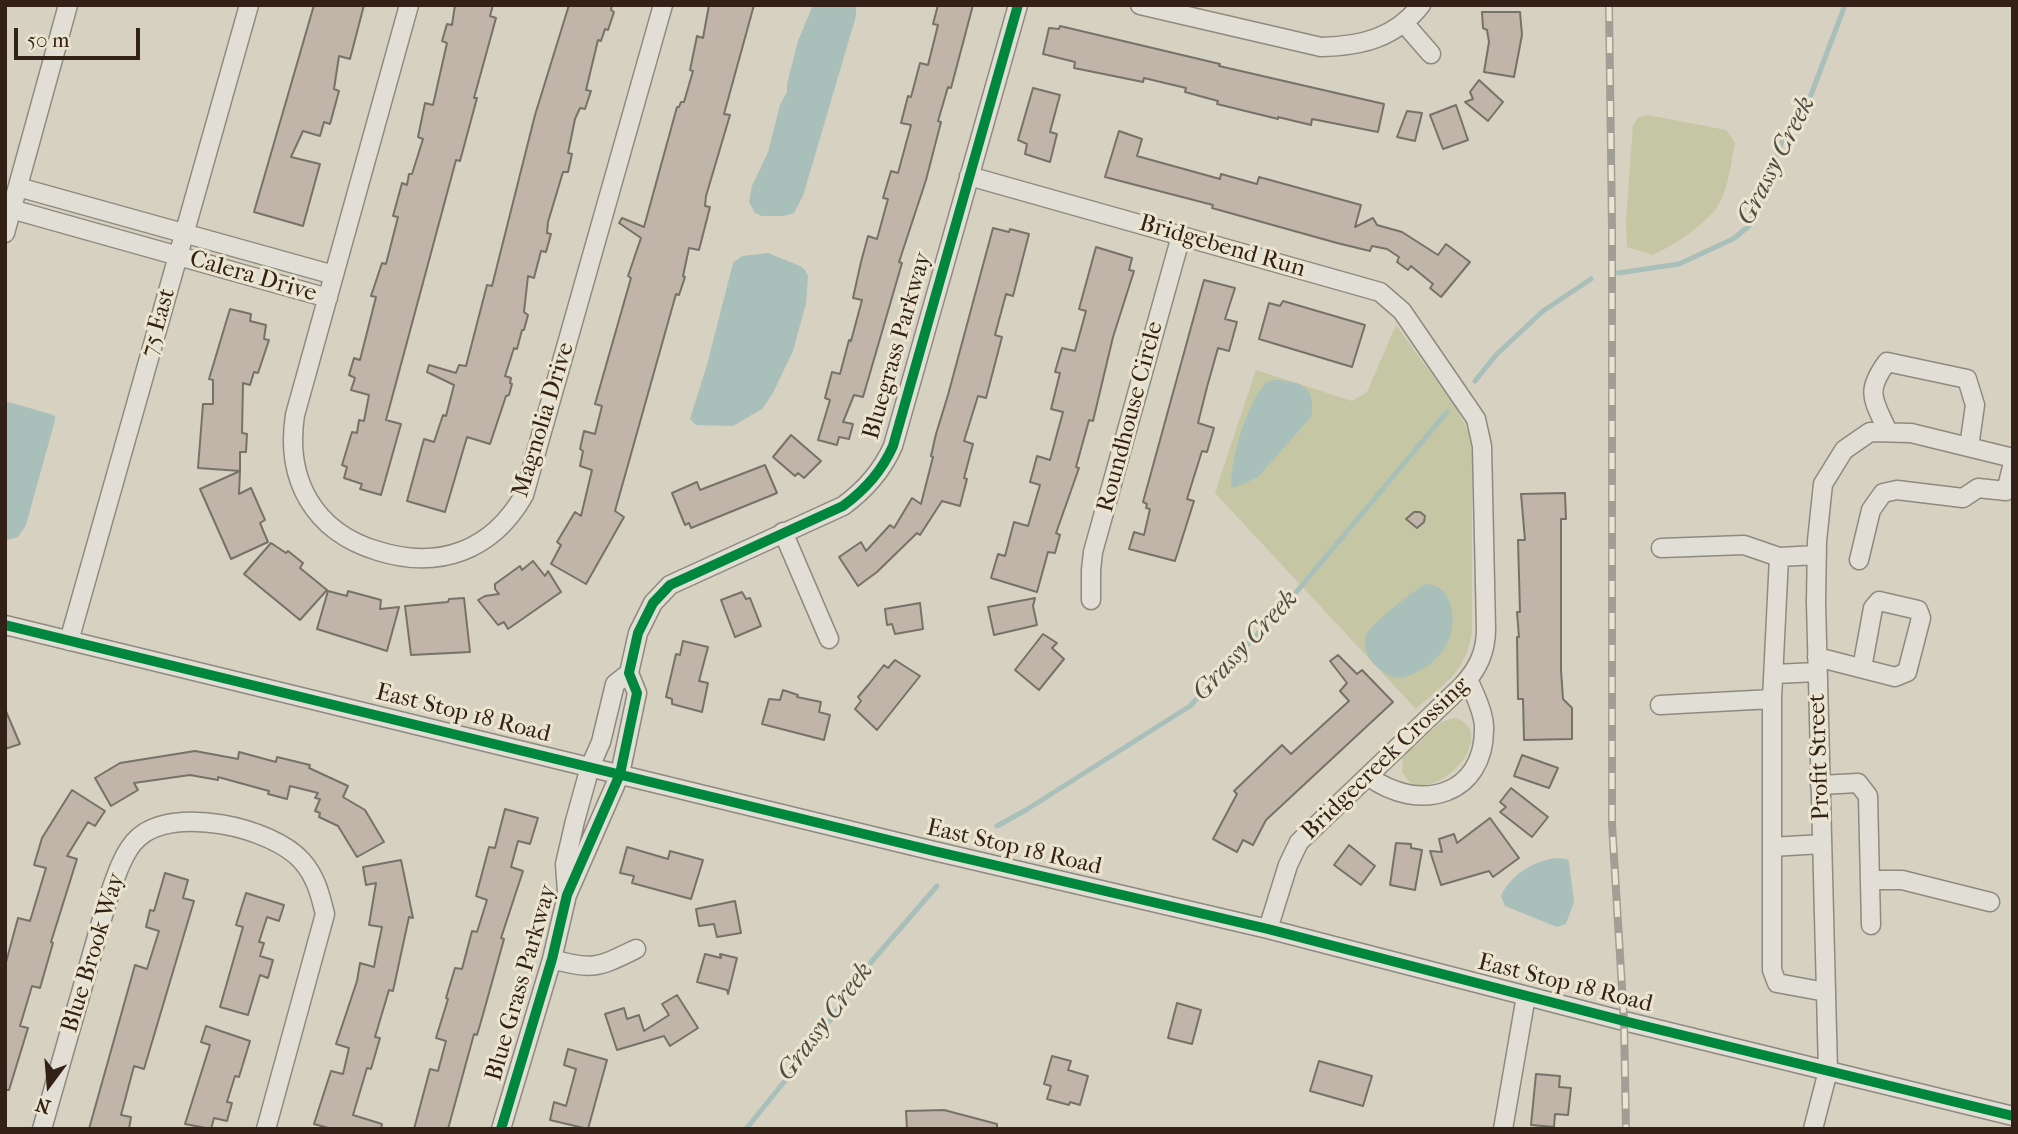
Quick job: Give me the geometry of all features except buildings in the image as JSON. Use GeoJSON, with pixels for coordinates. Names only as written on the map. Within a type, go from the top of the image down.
{"type":"FeatureCollection","features":[{"type":"Feature","properties":{"kind":"street"},"geometry":{"type":"LineString","coordinates":[[5,233],[68,5]]}},
{"type":"Feature","properties":{"kind":"street","name":"75 East"},"geometry":{"type":"LineString","coordinates":[[69,640],[249,5]]}},
{"type":"Feature","properties":{"kind":"street","name":"Magnolia Drive"},"geometry":{"type":"LineString","coordinates":[[409,5],[292,431],[294,464],[304,492],[334,531],[350,541],[400,558],[421,559],[458,553],[485,540],[517,507],[529,480],[663,5]]}},
{"type":"Feature","properties":{"kind":"street","name":"Bluegrass Parkway"},"geometry":{"type":"LineString","coordinates":[[620,774],[637,693],[629,673],[638,633],[653,603],[670,585],[783,531],[843,506],[868,484],[888,458],[1018,5]]}},
{"type":"Feature","properties":{"kind":"street"},"geometry":{"type":"LineString","coordinates":[[1140,5],[1209,13],[1321,47],[1351,46],[1379,39],[1404,23],[1421,5]]}},
{"type":"Feature","properties":{"kind":"street"},"geometry":{"type":"LineString","coordinates":[[1404,23],[1431,54]]}},
{"type":"Feature","properties":{"kind":"street","name":"Bridgebend Run"},"geometry":{"type":"LineString","coordinates":[[969,176],[1380,292],[1402,311],[1476,419]]}},
{"type":"Feature","properties":{"kind":"street","name":"Calera Drive"},"geometry":{"type":"LineString","coordinates":[[18,187],[334,275]]}},
{"type":"Feature","properties":{"kind":"street","name":"Calera Drive"},"geometry":{"type":"LineString","coordinates":[[11,209],[328,299]]}},
{"type":"Feature","properties":{"kind":"street","name":"Roundhouse Circle"},"geometry":{"type":"LineString","coordinates":[[1091,600],[1093,552],[1181,236]]}},
{"type":"Feature","properties":{"kind":"street"},"geometry":{"type":"LineString","coordinates":[[1969,447],[1975,405],[1967,379],[1887,362],[1875,378],[1872,394],[1888,432],[1911,432],[1969,447],[2013,458]]}},
{"type":"Feature","properties":{"kind":"street","name":"Bridgecreek Crossing"},"geometry":{"type":"LineString","coordinates":[[1268,929],[1292,852],[1299,842],[1475,672],[1483,654],[1486,629],[1482,446],[1476,419]]}},
{"type":"Feature","properties":{"kind":"street","name":"Profit Street"},"geometry":{"type":"LineString","coordinates":[[1813,1129],[1828,1071],[1817,664],[1817,555],[1822,484],[1844,450],[1870,432],[1888,432]]}},
{"type":"Feature","properties":{"kind":"street"},"geometry":{"type":"LineString","coordinates":[[1860,560],[1871,510],[1883,494],[1897,490],[1963,498],[1978,488],[2006,491],[2013,463]]}},
{"type":"Feature","properties":{"kind":"street"},"geometry":{"type":"LineString","coordinates":[[783,531],[829,639]]}},
{"type":"Feature","properties":{"kind":"street"},"geometry":{"type":"LineString","coordinates":[[1661,548],[1744,545],[1779,557],[1817,555]]}},
{"type":"Feature","properties":{"kind":"street"},"geometry":{"type":"LineString","coordinates":[[1779,557],[1772,699],[1772,970],[1777,982],[1826,992]]}},
{"type":"Feature","properties":{"kind":"street"},"geometry":{"type":"LineString","coordinates":[[1774,674],[1817,664],[1862,668],[1895,677],[1907,672],[1921,618],[1918,610],[1879,601],[1873,608],[1862,668]]}},
{"type":"Feature","properties":{"kind":"street","name":"East Stop 18 Road"},"geometry":{"type":"LineString","coordinates":[[5,625],[1268,929],[1526,996],[2013,1116]]}},
{"type":"Feature","properties":{"kind":"street","name":"Bluegrass Parkway"},"geometry":{"type":"LineString","coordinates":[[590,767],[600,742],[615,684],[629,673]]}},
{"type":"Feature","properties":{"kind":"street"},"geometry":{"type":"LineString","coordinates":[[1368,776],[1382,787],[1396,793],[1427,797],[1440,795],[1463,780],[1480,754],[1484,724],[1468,679]]}},
{"type":"Feature","properties":{"kind":"street"},"geometry":{"type":"LineString","coordinates":[[1660,705],[1772,699]]}},
{"type":"Feature","properties":{"kind":"street","name":"Blue Grass Parkway"},"geometry":{"type":"LineString","coordinates":[[567,895],[565,864],[590,767]]}},
{"type":"Feature","properties":{"kind":"street","name":"Blue Grass Parkway"},"geometry":{"type":"LineString","coordinates":[[501,1129],[552,959],[567,895],[620,774]]}},
{"type":"Feature","properties":{"kind":"street"},"geometry":{"type":"LineString","coordinates":[[1820,785],[1858,783],[1868,796],[1871,925]]}},
{"type":"Feature","properties":{"kind":"street","name":"Blue Brook Way"},"geometry":{"type":"LineString","coordinates":[[42,1129],[106,905],[119,869],[137,838],[157,825],[187,820],[234,828],[272,839],[300,859],[316,879],[325,914],[266,1129]]}},
{"type":"Feature","properties":{"kind":"street"},"geometry":{"type":"LineString","coordinates":[[1772,847],[1822,844]]}},
{"type":"Feature","properties":{"kind":"street"},"geometry":{"type":"LineString","coordinates":[[1870,880],[1902,880],[1990,902]]}},
{"type":"Feature","properties":{"kind":"street"},"geometry":{"type":"LineString","coordinates":[[552,959],[579,967],[605,964],[636,949]]}},
{"type":"Feature","properties":{"kind":"street"},"geometry":{"type":"LineString","coordinates":[[1503,1129],[1526,996]]}},
{"type":"Feature","properties":{"kind":"green space"},"geometry":{"type":"Polygon","coordinates":[[[1648,115],[1726,130],[1735,143],[1726,188],[1715,210],[1690,233],[1653,255],[1627,247],[1626,222],[1633,125],[1639,117],[1648,115]]]}},
{"type":"Feature","properties":{"kind":"green space"},"geometry":{"type":"Polygon","coordinates":[[[1396,325],[1456,408],[1472,438],[1472,632],[1459,668],[1416,709],[1215,493],[1256,370],[1352,401],[1367,392],[1396,325]]]}},
{"type":"Feature","properties":{"kind":"green space"},"geometry":{"type":"Polygon","coordinates":[[[1454,718],[1467,725],[1471,735],[1470,747],[1463,760],[1439,781],[1424,785],[1410,783],[1402,772],[1403,757],[1441,722],[1454,718]]]}},
{"type":"Feature","properties":{"kind":"water"},"geometry":{"type":"Polygon","coordinates":[[[813,5],[856,5],[856,16],[803,196],[794,213],[762,216],[755,213],[749,202],[752,186],[768,152],[780,105],[787,92],[798,41],[813,5]]]}},
{"type":"Feature","properties":{"kind":"water"},"geometry":{"type":"Polygon","coordinates":[[[768,253],[800,266],[808,276],[806,303],[793,351],[773,393],[762,409],[733,426],[696,425],[690,419],[733,263],[742,256],[768,253]]]}},
{"type":"Feature","properties":{"kind":"water"},"geometry":{"type":"Polygon","coordinates":[[[1274,380],[1299,384],[1309,392],[1312,399],[1311,417],[1258,477],[1234,488],[1231,485],[1234,459],[1246,417],[1266,382],[1274,380]]]}},
{"type":"Feature","properties":{"kind":"water"},"geometry":{"type":"Polygon","coordinates":[[[5,401],[55,416],[26,525],[18,537],[7,540],[5,401]]]}},
{"type":"Feature","properties":{"kind":"water"},"geometry":{"type":"Polygon","coordinates":[[[1426,584],[1442,590],[1451,604],[1453,622],[1449,639],[1431,663],[1405,677],[1397,678],[1381,671],[1374,664],[1365,648],[1365,640],[1378,621],[1426,584]]]}},
{"type":"Feature","properties":{"kind":"water"},"geometry":{"type":"Polygon","coordinates":[[[1556,858],[1567,859],[1569,862],[1574,902],[1566,924],[1557,927],[1505,906],[1501,896],[1510,882],[1531,866],[1556,858]]]}},
{"type":"Feature","properties":{"kind":"waterway","name":"Grassy Creek"},"geometry":{"type":"LineString","coordinates":[[1618,273],[1679,264],[1733,239],[1749,226],[1787,129],[1811,95],[1845,5]]}},
{"type":"Feature","properties":{"kind":"waterway","name":"Grassy Creek"},"geometry":{"type":"LineString","coordinates":[[1475,381],[1496,355],[1543,311],[1591,279]]}},
{"type":"Feature","properties":{"kind":"waterway","name":"Grassy Creek"},"geometry":{"type":"LineString","coordinates":[[997,826],[1190,706],[1293,596],[1447,412]]}},
{"type":"Feature","properties":{"kind":"waterway","name":"Grassy Creek"},"geometry":{"type":"LineString","coordinates":[[746,1129],[801,1061],[872,961],[937,886]]}},
{"type":"Feature","properties":{"kind":"railway"},"geometry":{"type":"LineString","coordinates":[[1609,5],[1612,227],[1612,824],[1624,1021],[1626,1129]]}},
{"type":"Feature","properties":{"kind":"cycle path"},"geometry":{"type":"LineString","coordinates":[[501,1129],[552,959],[567,895],[620,774],[637,693],[629,673],[638,633],[653,603],[670,585],[843,506],[866,487],[884,464],[893,446],[1018,5]]}},
{"type":"Feature","properties":{"kind":"cycle path"},"geometry":{"type":"LineString","coordinates":[[5,625],[934,851],[1268,929],[1624,1021],[2013,1116]]}}]}
